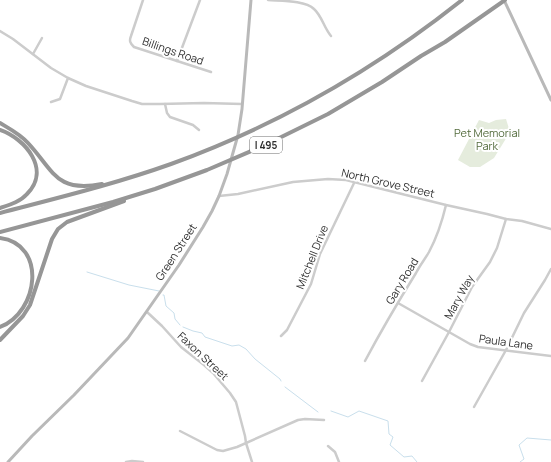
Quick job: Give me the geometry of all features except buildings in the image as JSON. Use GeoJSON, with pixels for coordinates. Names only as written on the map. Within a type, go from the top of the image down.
{"type":"FeatureCollection","features":[{"type":"Feature","properties":{"kind":"highway","name":"I 495"},"geometry":{"type":"LineString","coordinates":[[0,213],[132,177],[176,162],[263,125],[306,104],[385,56],[462,0]]}},
{"type":"Feature","properties":{"kind":"highway","name":"I 495"},"geometry":{"type":"LineString","coordinates":[[0,232],[113,202],[155,189],[197,174],[277,140],[324,116],[382,82],[445,42],[505,0]]}},
{"type":"Feature","properties":{"kind":"highway"},"geometry":{"type":"LineString","coordinates":[[0,123],[23,138],[51,172],[66,183],[76,186],[86,186],[132,177]]}},
{"type":"Feature","properties":{"kind":"highway"},"geometry":{"type":"LineString","coordinates":[[0,130],[14,137],[26,147],[34,160],[36,170],[36,178],[26,195],[20,200],[0,208]]}},
{"type":"Feature","properties":{"kind":"highway"},"geometry":{"type":"LineString","coordinates":[[0,340],[21,318],[30,305],[52,239],[60,227],[71,220],[155,189]]}},
{"type":"Feature","properties":{"kind":"highway"},"geometry":{"type":"LineString","coordinates":[[0,238],[14,242],[22,249],[29,262],[32,279],[28,300],[23,309],[13,320],[0,327]]}},
{"type":"Feature","properties":{"kind":"main road","name":"Green Street"},"geometry":{"type":"LineString","coordinates":[[8,462],[128,338],[203,227],[219,196],[235,148],[240,123],[251,0]]}},
{"type":"Feature","properties":{"kind":"main road"},"geometry":{"type":"LineString","coordinates":[[505,0],[551,100]]}},
{"type":"Feature","properties":{"kind":"street","name":"Billings Road"},"geometry":{"type":"LineString","coordinates":[[143,0],[130,41],[131,44],[211,72]]}},
{"type":"Feature","properties":{"kind":"street"},"geometry":{"type":"LineString","coordinates":[[178,61],[200,0]]}},
{"type":"Feature","properties":{"kind":"street"},"geometry":{"type":"LineString","coordinates":[[268,0],[304,3],[314,8],[330,36]]}},
{"type":"Feature","properties":{"kind":"street"},"geometry":{"type":"LineString","coordinates":[[0,32],[13,39],[51,68],[68,78],[86,86],[142,104],[242,104]]}},
{"type":"Feature","properties":{"kind":"street"},"geometry":{"type":"LineString","coordinates":[[32,54],[42,38]]}},
{"type":"Feature","properties":{"kind":"street"},"geometry":{"type":"LineString","coordinates":[[51,102],[60,99],[68,78]]}},
{"type":"Feature","properties":{"kind":"street"},"geometry":{"type":"LineString","coordinates":[[165,104],[167,113],[170,117],[193,125],[199,130]]}},
{"type":"Feature","properties":{"kind":"street","name":"North Grove Street"},"geometry":{"type":"LineString","coordinates":[[219,196],[234,195],[293,182],[328,178],[355,181],[446,205],[506,219],[522,221],[551,229]]}},
{"type":"Feature","properties":{"kind":"street","name":"Mitchell Drive"},"geometry":{"type":"LineString","coordinates":[[281,336],[287,330],[311,284],[320,254],[355,181]]}},
{"type":"Feature","properties":{"kind":"street","name":"Gary Road"},"geometry":{"type":"LineString","coordinates":[[365,361],[416,271],[429,252],[439,232],[446,205]]}},
{"type":"Feature","properties":{"kind":"street","name":"Mary Way"},"geometry":{"type":"LineString","coordinates":[[422,381],[472,288],[490,262],[497,248],[506,219]]}},
{"type":"Feature","properties":{"kind":"street"},"geometry":{"type":"LineString","coordinates":[[474,407],[506,350],[524,312],[551,269]]}},
{"type":"Feature","properties":{"kind":"street","name":"Paula Lane"},"geometry":{"type":"LineString","coordinates":[[398,304],[478,348],[551,356]]}},
{"type":"Feature","properties":{"kind":"street","name":"Faxon Street"},"geometry":{"type":"LineString","coordinates":[[147,312],[181,347],[204,365],[230,393],[236,402],[252,462]]}},
{"type":"Feature","properties":{"kind":"street"},"geometry":{"type":"LineString","coordinates":[[180,431],[217,450],[223,451],[246,444],[298,420],[324,420]]}},
{"type":"Feature","properties":{"kind":"street"},"geometry":{"type":"LineString","coordinates":[[328,446],[335,452],[339,462]]}},
{"type":"Feature","properties":{"kind":"street"},"geometry":{"type":"LineString","coordinates":[[126,462],[143,462]]}},
{"type":"Feature","properties":{"kind":"green space","name":"Pet Memorial Park"},"geometry":{"type":"Polygon","coordinates":[[[506,119],[510,132],[494,158],[480,167],[470,167],[458,160],[479,120],[489,123],[496,120],[506,119]]]}},
{"type":"Feature","properties":{"kind":"waterway"},"geometry":{"type":"LineString","coordinates":[[87,272],[129,285],[159,291]]}},
{"type":"Feature","properties":{"kind":"waterway"},"geometry":{"type":"LineString","coordinates":[[163,295],[166,306],[174,313],[175,319],[180,325]]}},
{"type":"Feature","properties":{"kind":"waterway"},"geometry":{"type":"LineString","coordinates":[[183,327],[202,333],[205,337],[232,346],[239,345],[246,349],[255,359],[281,381]]}},
{"type":"Feature","properties":{"kind":"waterway"},"geometry":{"type":"LineString","coordinates":[[285,387],[318,412]]}},
{"type":"Feature","properties":{"kind":"waterway"},"geometry":{"type":"LineString","coordinates":[[331,411],[348,417],[359,411],[388,421],[389,434],[393,437],[390,445],[404,457],[412,456],[417,462]]}},
{"type":"Feature","properties":{"kind":"waterway"},"geometry":{"type":"LineString","coordinates":[[520,462],[524,459],[519,445],[527,438],[551,440]]}}]}
